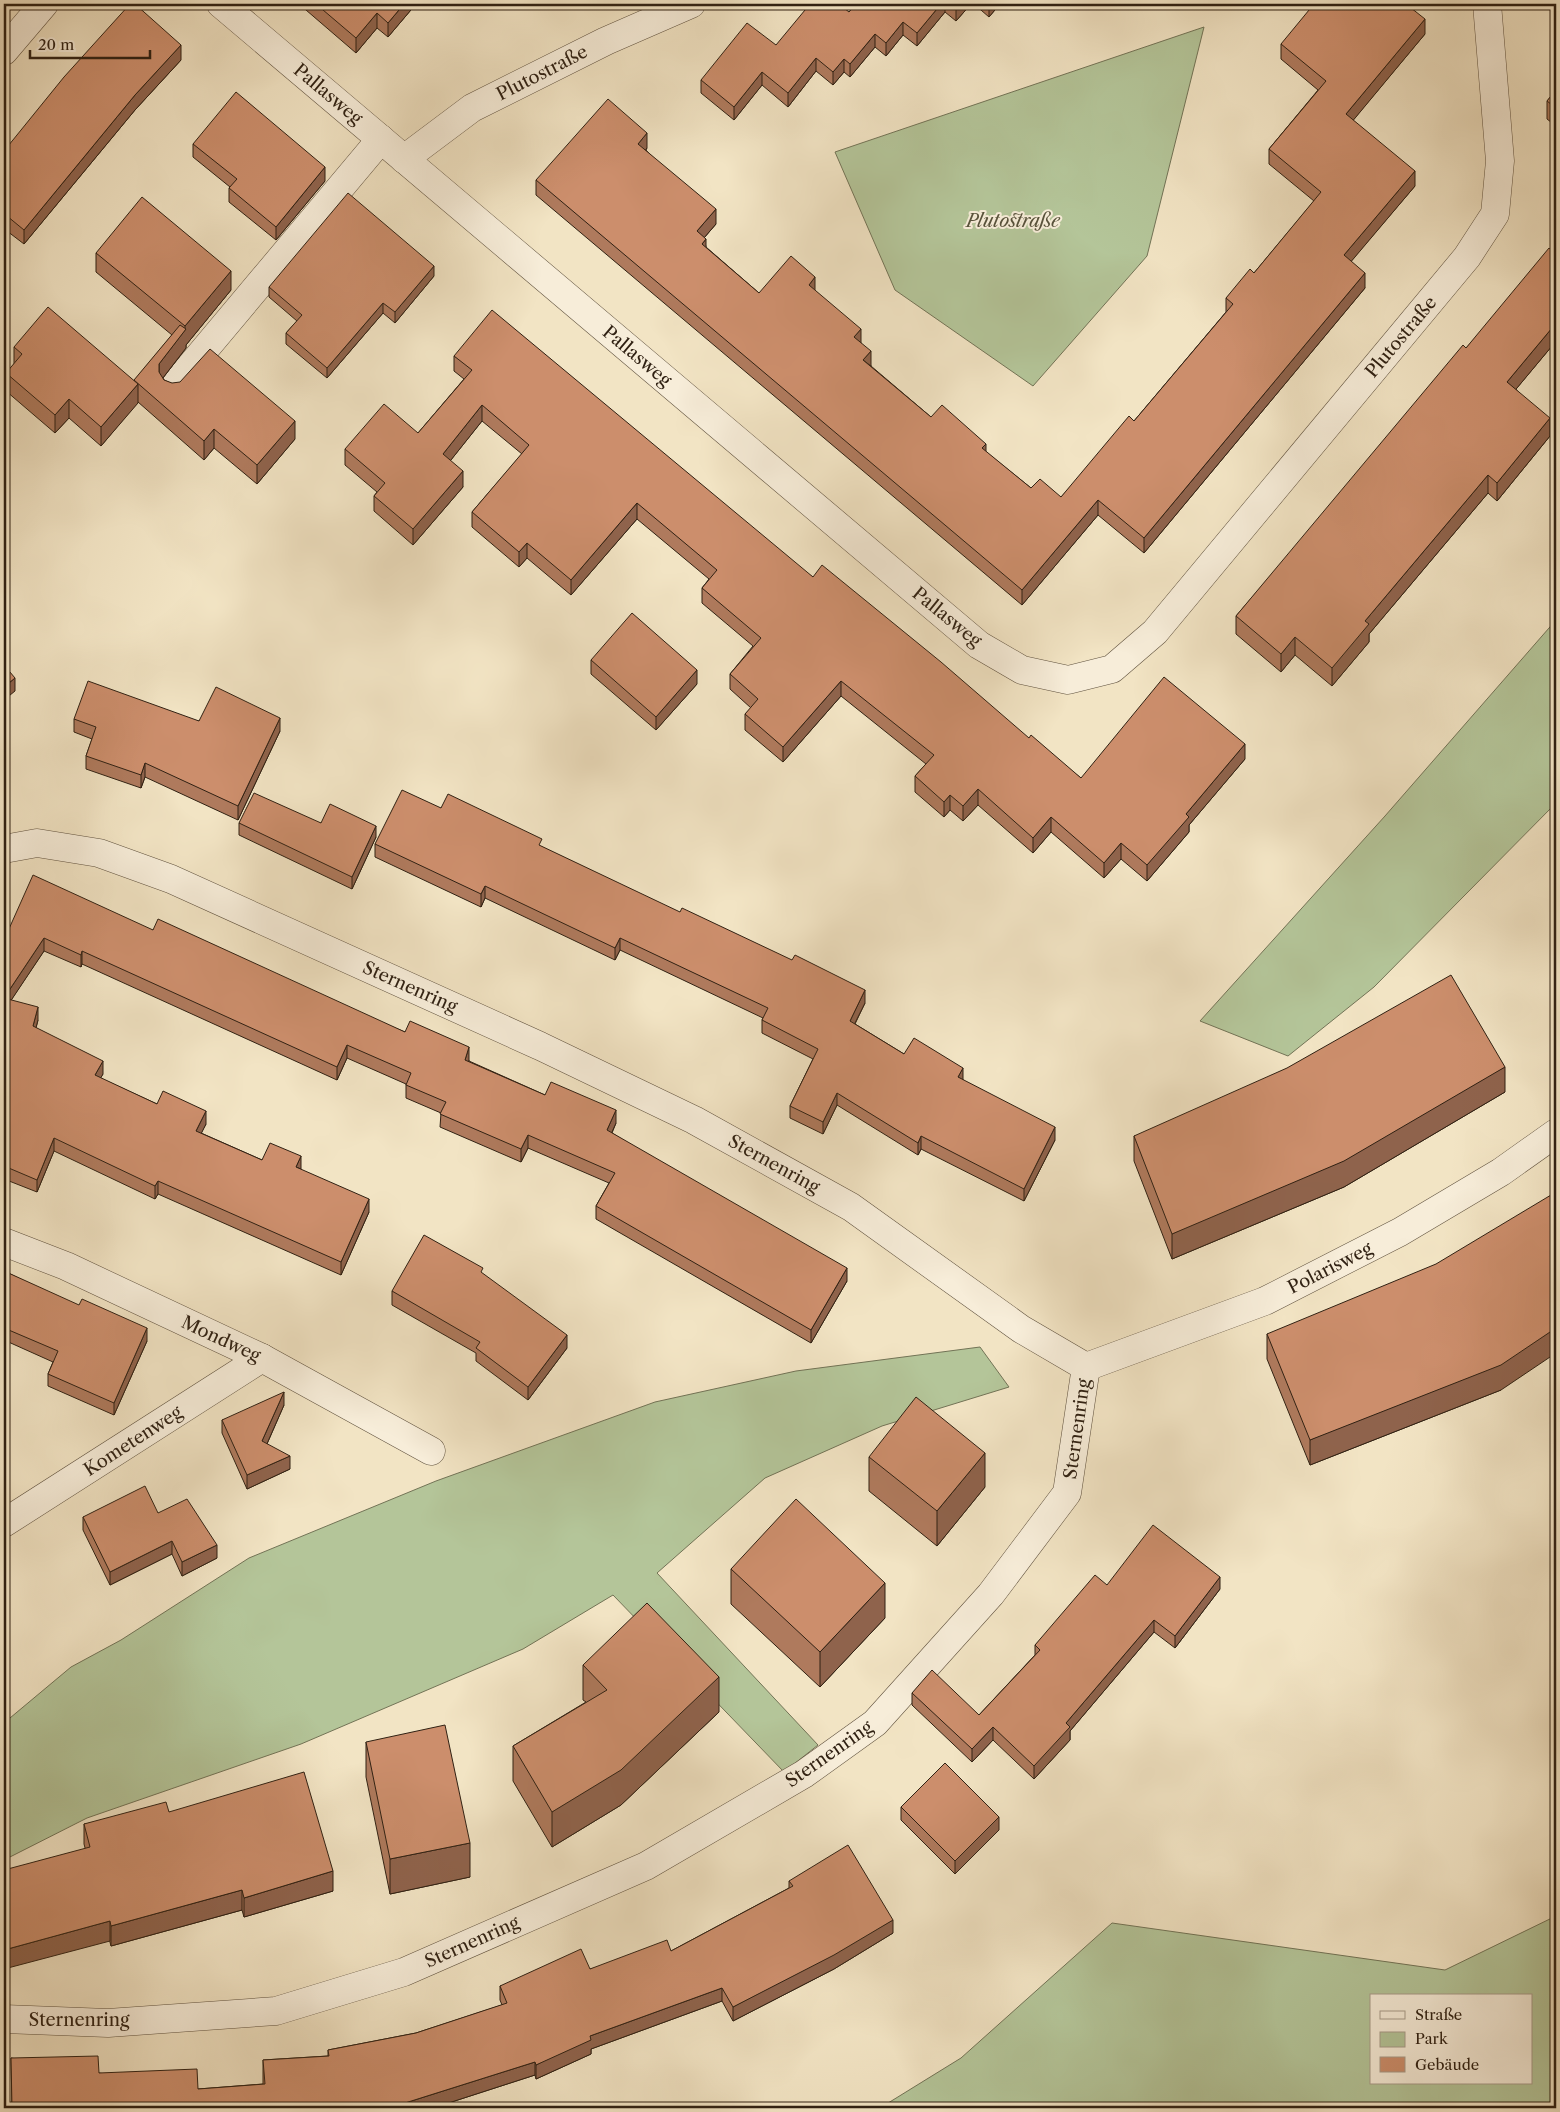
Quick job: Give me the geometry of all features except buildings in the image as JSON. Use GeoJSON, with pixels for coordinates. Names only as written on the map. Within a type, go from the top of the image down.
{"type":"FeatureCollection","features":[{"type":"Feature","properties":{"kind":"street"},"geometry":{"type":"LineString","coordinates":[[4,51],[44,4]]}},
{"type":"Feature","properties":{"kind":"street","name":"Pallasweg"},"geometry":{"type":"LineString","coordinates":[[221,4],[979,645],[1022,670],[1068,680]]}},
{"type":"Feature","properties":{"kind":"street","name":"Plutostraße"},"geometry":{"type":"LineString","coordinates":[[404,159],[472,108],[606,41],[691,4]]}},
{"type":"Feature","properties":{"kind":"street","name":"Plutostraße"},"geometry":{"type":"LineString","coordinates":[[1068,680],[1112,669],[1155,632],[1467,257],[1495,214],[1500,161],[1487,4]]}},
{"type":"Feature","properties":{"kind":"street"},"geometry":{"type":"LineString","coordinates":[[174,386],[381,140]]}},
{"type":"Feature","properties":{"kind":"street","name":"Sternenring"},"geometry":{"type":"LineString","coordinates":[[4,849],[37,843],[99,852],[171,879],[540,1046],[686,1116],[851,1207],[1022,1329],[1086,1367],[1067,1494],[991,1594],[874,1722],[804,1774],[646,1866],[404,1972],[276,2011],[108,2023],[4,2019]]}},
{"type":"Feature","properties":{"kind":"street","name":"Polarisweg"},"geometry":{"type":"LineString","coordinates":[[1086,1367],[1265,1300],[1400,1232],[1502,1172],[1556,1133]]}},
{"type":"Feature","properties":{"kind":"street","name":"Mondweg"},"geometry":{"type":"LineString","coordinates":[[4,1242],[66,1266],[262,1358],[431,1451]]}},
{"type":"Feature","properties":{"kind":"street","name":"Kometenweg"},"geometry":{"type":"LineString","coordinates":[[4,1523],[262,1358]]}},
{"type":"Feature","properties":{"kind":"green space","name":"Plutostraße"},"geometry":{"type":"Polygon","coordinates":[[[1204,27],[1147,256],[1033,386],[895,290],[835,152],[1204,27]]]}},
{"type":"Feature","properties":{"kind":"green space"},"geometry":{"type":"Polygon","coordinates":[[[1556,620],[1556,803],[1374,987],[1288,1056],[1200,1021],[1385,816],[1556,620]]]}},
{"type":"Feature","properties":{"kind":"green space"},"geometry":{"type":"Polygon","coordinates":[[[980,1347],[1009,1387],[882,1426],[765,1478],[657,1573],[818,1745],[784,1772],[613,1595],[523,1649],[301,1744],[87,1818],[4,1860],[4,1723],[71,1667],[121,1640],[249,1558],[436,1481],[655,1402],[796,1371],[980,1347]]]}},
{"type":"Feature","properties":{"kind":"green space"},"geometry":{"type":"Polygon","coordinates":[[[1556,1916],[1556,2108],[880,2108],[961,2058],[1112,1923],[1445,1970],[1556,1916]]]}}]}
